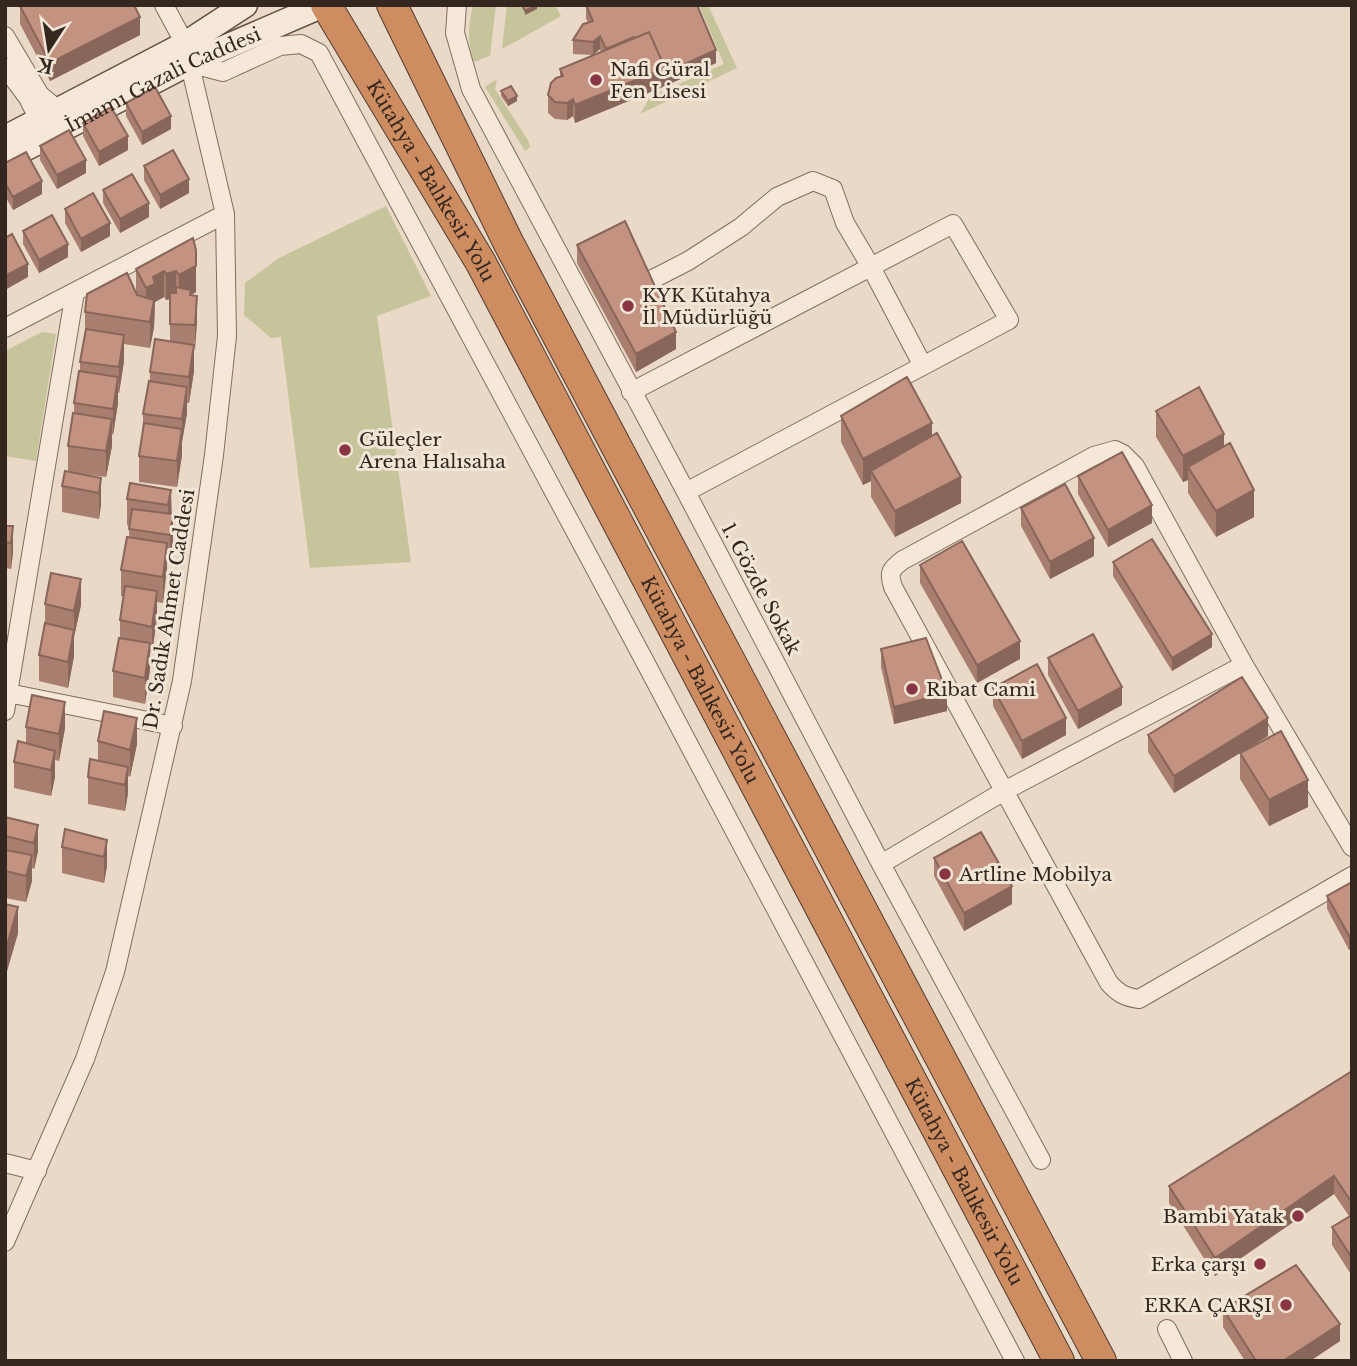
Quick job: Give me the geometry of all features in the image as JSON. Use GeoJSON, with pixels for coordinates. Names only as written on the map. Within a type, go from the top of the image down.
{"type":"FeatureCollection","features":[{"type":"Feature","properties":{"kind":"highway","name":"Kütahya - Balıkesir Yolu"},"geometry":{"type":"LineString","coordinates":[[325,5],[481,263],[1059,1361]]}},
{"type":"Feature","properties":{"kind":"highway","name":"Kütahya - Balıkesir Yolu"},"geometry":{"type":"LineString","coordinates":[[392,5],[508,242],[1101,1361]]}},
{"type":"Feature","properties":{"kind":"main road","name":"İmamı Gazali Caddesi"},"geometry":{"type":"LineString","coordinates":[[5,159],[187,53],[245,5]]}},
{"type":"Feature","properties":{"kind":"main road","name":"İmamı Gazali Caddesi"},"geometry":{"type":"LineString","coordinates":[[5,138],[49,115],[187,53],[325,5]]}},
{"type":"Feature","properties":{"kind":"street","name":"Dr. Sadık Ahmet Caddesi"},"geometry":{"type":"LineString","coordinates":[[5,1242],[85,1059],[115,972],[182,681],[214,455],[227,336],[225,214],[187,53],[164,5]]}},
{"type":"Feature","properties":{"kind":"street"},"geometry":{"type":"LineString","coordinates":[[455,33],[457,5]]}},
{"type":"Feature","properties":{"kind":"street"},"geometry":{"type":"LineString","coordinates":[[455,33],[463,5]]}},
{"type":"Feature","properties":{"kind":"street","name":"1. Gözde Sokak"},"geometry":{"type":"LineString","coordinates":[[455,33],[471,89],[881,864],[1041,1160]]}},
{"type":"Feature","properties":{"kind":"street"},"geometry":{"type":"LineString","coordinates":[[5,36],[49,115]]}},
{"type":"Feature","properties":{"kind":"street"},"geometry":{"type":"LineString","coordinates":[[187,53],[223,72],[280,46],[301,44],[319,53],[1015,1361]]}},
{"type":"Feature","properties":{"kind":"street"},"geometry":{"type":"LineString","coordinates":[[5,67],[28,98],[49,115]]}},
{"type":"Feature","properties":{"kind":"street"},"geometry":{"type":"LineString","coordinates":[[647,282],[688,261],[741,226],[777,197],[813,181],[832,189],[845,223],[923,366]]}},
{"type":"Feature","properties":{"kind":"street"},"geometry":{"type":"LineString","coordinates":[[5,328],[225,214]]}},
{"type":"Feature","properties":{"kind":"street"},"geometry":{"type":"LineString","coordinates":[[631,392],[953,224],[1009,320],[686,492]]}},
{"type":"Feature","properties":{"kind":"street"},"geometry":{"type":"LineString","coordinates":[[5,712],[75,292]]}},
{"type":"Feature","properties":{"kind":"street"},"geometry":{"type":"LineString","coordinates":[[1352,848],[1244,666],[1135,466],[1123,454],[1115,450],[1094,456],[903,559],[891,569],[889,575],[893,587],[1109,983],[1118,993],[1126,998],[1139,999],[1352,876]]}},
{"type":"Feature","properties":{"kind":"street"},"geometry":{"type":"LineString","coordinates":[[881,864],[1006,790],[1244,666]]}},
{"type":"Feature","properties":{"kind":"street"},"geometry":{"type":"LineString","coordinates":[[8,693],[173,726]]}},
{"type":"Feature","properties":{"kind":"street"},"geometry":{"type":"LineString","coordinates":[[5,1163],[37,1171]]}},
{"type":"Feature","properties":{"kind":"street"},"geometry":{"type":"LineString","coordinates":[[1167,1329],[1183,1361]]}},
{"type":"Feature","properties":{"kind":"shaded area"},"geometry":{"type":"Polygon","coordinates":[[[473,5],[496,5],[490,56],[474,62],[469,34],[473,5]]]}},
{"type":"Feature","properties":{"kind":"shaded area"},"geometry":{"type":"Polygon","coordinates":[[[507,5],[555,5],[561,16],[502,49],[507,5]]]}},
{"type":"Feature","properties":{"kind":"shaded area"},"geometry":{"type":"Polygon","coordinates":[[[699,5],[708,5],[737,68],[640,114],[650,97],[724,64],[699,5]]]}},
{"type":"Feature","properties":{"kind":"shaded area"},"geometry":{"type":"Polygon","coordinates":[[[497,79],[495,89],[529,142],[530,147],[525,151],[485,87],[497,79]]]}},
{"type":"Feature","properties":{"kind":"shaded area","name":"Güleçler Arena Halısaha"},"geometry":{"type":"Polygon","coordinates":[[[386,206],[431,296],[377,316],[411,562],[310,568],[281,337],[271,338],[244,315],[245,283],[279,258],[386,206]]]}},
{"type":"Feature","properties":{"kind":"shaded area"},"geometry":{"type":"Polygon","coordinates":[[[42,332],[56,334],[36,461],[5,456],[5,351],[42,332]]]}},
{"type":"Feature","properties":{"kind":"building"},"geometry":{"type":"Polygon","coordinates":[[[134,5],[140,17],[50,63],[20,6],[134,5]]]}},
{"type":"Feature","properties":{"kind":"building"},"geometry":{"type":"Polygon","coordinates":[[[522,5],[536,5],[525,11],[522,5]]]}},
{"type":"Feature","properties":{"kind":"building"},"geometry":{"type":"Polygon","coordinates":[[[586,5],[697,5],[716,50],[665,73],[649,32],[606,49],[600,36],[593,42],[573,40],[583,24],[593,21],[586,5]]]}},
{"type":"Feature","properties":{"kind":"building"},"geometry":{"type":"Polygon","coordinates":[[[649,32],[665,68],[575,105],[573,99],[567,103],[555,102],[548,95],[551,83],[563,76],[560,69],[649,32]]]}},
{"type":"Feature","properties":{"kind":"building"},"geometry":{"type":"Polygon","coordinates":[[[511,86],[517,96],[508,101],[501,91],[511,86]]]}},
{"type":"Feature","properties":{"kind":"building"},"geometry":{"type":"Polygon","coordinates":[[[155,87],[171,116],[142,132],[126,103],[155,87]]]}},
{"type":"Feature","properties":{"kind":"building"},"geometry":{"type":"Polygon","coordinates":[[[111,107],[128,136],[99,152],[83,123],[111,107]]]}},
{"type":"Feature","properties":{"kind":"building"},"geometry":{"type":"Polygon","coordinates":[[[69,130],[86,160],[57,175],[40,146],[69,130]]]}},
{"type":"Feature","properties":{"kind":"building"},"geometry":{"type":"Polygon","coordinates":[[[173,150],[189,179],[160,195],[144,166],[173,150]]]}},
{"type":"Feature","properties":{"kind":"building"},"geometry":{"type":"Polygon","coordinates":[[[26,152],[42,181],[13,197],[5,183],[5,163],[26,152]]]}},
{"type":"Feature","properties":{"kind":"building"},"geometry":{"type":"Polygon","coordinates":[[[132,174],[149,203],[120,219],[103,190],[132,174]]]}},
{"type":"Feature","properties":{"kind":"building"},"geometry":{"type":"Polygon","coordinates":[[[93,193],[110,223],[81,239],[65,209],[93,193]]]}},
{"type":"Feature","properties":{"kind":"building"},"geometry":{"type":"Polygon","coordinates":[[[52,215],[68,244],[39,260],[23,231],[52,215]]]}},
{"type":"Feature","properties":{"kind":"building","name":"KYK Kütahya İl Müdürlüğü"},"geometry":{"type":"Polygon","coordinates":[[[625,221],[676,332],[636,354],[577,245],[625,221]]]}},
{"type":"Feature","properties":{"kind":"building"},"geometry":{"type":"Polygon","coordinates":[[[12,234],[28,264],[5,276],[5,238],[12,234]]]}},
{"type":"Feature","properties":{"kind":"building"},"geometry":{"type":"Polygon","coordinates":[[[193,238],[196,266],[179,275],[176,271],[166,274],[164,271],[153,277],[155,284],[146,288],[136,269],[193,238]]]}},
{"type":"Feature","properties":{"kind":"building"},"geometry":{"type":"Polygon","coordinates":[[[127,273],[137,295],[154,300],[150,322],[85,312],[87,294],[127,273]]]}},
{"type":"Feature","properties":{"kind":"building"},"geometry":{"type":"Polygon","coordinates":[[[176,287],[191,290],[190,295],[197,296],[195,325],[170,324],[170,293],[176,293],[176,287]]]}},
{"type":"Feature","properties":{"kind":"building"},"geometry":{"type":"Polygon","coordinates":[[[86,329],[124,335],[119,367],[80,362],[86,329]]]}},
{"type":"Feature","properties":{"kind":"building"},"geometry":{"type":"Polygon","coordinates":[[[155,339],[194,345],[189,377],[150,372],[155,339]]]}},
{"type":"Feature","properties":{"kind":"building"},"geometry":{"type":"Polygon","coordinates":[[[79,371],[118,377],[113,409],[74,403],[79,371]]]}},
{"type":"Feature","properties":{"kind":"building"},"geometry":{"type":"Polygon","coordinates":[[[907,377],[932,423],[863,459],[841,416],[907,377]]]}},
{"type":"Feature","properties":{"kind":"building"},"geometry":{"type":"Polygon","coordinates":[[[149,381],[187,387],[182,419],[143,414],[149,381]]]}},
{"type":"Feature","properties":{"kind":"building"},"geometry":{"type":"Polygon","coordinates":[[[1199,387],[1224,434],[1183,456],[1156,411],[1199,387]]]}},
{"type":"Feature","properties":{"kind":"building"},"geometry":{"type":"Polygon","coordinates":[[[73,413],[112,419],[106,451],[68,446],[73,413]]]}},
{"type":"Feature","properties":{"kind":"building"},"geometry":{"type":"Polygon","coordinates":[[[144,423],[182,429],[177,461],[139,456],[144,423]]]}},
{"type":"Feature","properties":{"kind":"building"},"geometry":{"type":"Polygon","coordinates":[[[937,433],[961,477],[895,511],[871,471],[937,433]]]}},
{"type":"Feature","properties":{"kind":"building"},"geometry":{"type":"Polygon","coordinates":[[[1230,443],[1254,490],[1216,511],[1188,467],[1230,443]]]}},
{"type":"Feature","properties":{"kind":"building"},"geometry":{"type":"Polygon","coordinates":[[[1122,452],[1152,505],[1108,530],[1078,476],[1122,452]]]}},
{"type":"Feature","properties":{"kind":"building"},"geometry":{"type":"Polygon","coordinates":[[[65,471],[101,478],[99,493],[62,486],[65,471]]]}},
{"type":"Feature","properties":{"kind":"building"},"geometry":{"type":"Polygon","coordinates":[[[130,483],[171,490],[168,505],[127,499],[130,483]]]}},
{"type":"Feature","properties":{"kind":"building"},"geometry":{"type":"Polygon","coordinates":[[[1065,484],[1094,538],[1050,562],[1021,508],[1065,484]]]}},
{"type":"Feature","properties":{"kind":"building"},"geometry":{"type":"Polygon","coordinates":[[[132,509],[173,514],[170,535],[129,529],[132,509]]]}},
{"type":"Feature","properties":{"kind":"building"},"geometry":{"type":"Polygon","coordinates":[[[5,526],[13,526],[11,543],[5,542],[5,526]]]}},
{"type":"Feature","properties":{"kind":"building"},"geometry":{"type":"Polygon","coordinates":[[[127,537],[167,543],[163,577],[121,570],[127,537]]]}},
{"type":"Feature","properties":{"kind":"building"},"geometry":{"type":"Polygon","coordinates":[[[1152,539],[1212,634],[1172,658],[1113,562],[1152,539]]]}},
{"type":"Feature","properties":{"kind":"building"},"geometry":{"type":"Polygon","coordinates":[[[962,541],[1020,641],[977,665],[920,565],[962,541]]]}},
{"type":"Feature","properties":{"kind":"building"},"geometry":{"type":"Polygon","coordinates":[[[51,573],[81,579],[74,611],[45,604],[51,573]]]}},
{"type":"Feature","properties":{"kind":"building"},"geometry":{"type":"Polygon","coordinates":[[[125,586],[157,591],[152,627],[120,620],[125,586]]]}},
{"type":"Feature","properties":{"kind":"building"},"geometry":{"type":"Polygon","coordinates":[[[45,623],[74,630],[68,662],[39,655],[45,623]]]}},
{"type":"Feature","properties":{"kind":"building"},"geometry":{"type":"Polygon","coordinates":[[[1093,634],[1122,687],[1078,711],[1048,658],[1093,634]]]}},
{"type":"Feature","properties":{"kind":"building"},"geometry":{"type":"Polygon","coordinates":[[[119,638],[150,643],[145,678],[113,671],[119,638]]]}},
{"type":"Feature","properties":{"kind":"building","name":"Ribat Cami"},"geometry":{"type":"Polygon","coordinates":[[[926,638],[947,693],[894,707],[881,649],[926,638]]]}},
{"type":"Feature","properties":{"kind":"building"},"geometry":{"type":"Polygon","coordinates":[[[1037,664],[1066,718],[1022,741],[993,688],[1037,664]]]}},
{"type":"Feature","properties":{"kind":"building"},"geometry":{"type":"Polygon","coordinates":[[[1242,677],[1268,718],[1174,776],[1148,735],[1242,677]]]}},
{"type":"Feature","properties":{"kind":"building"},"geometry":{"type":"Polygon","coordinates":[[[32,695],[65,702],[59,734],[26,727],[32,695]]]}},
{"type":"Feature","properties":{"kind":"building"},"geometry":{"type":"Polygon","coordinates":[[[104,711],[137,718],[130,750],[98,741],[104,711]]]}},
{"type":"Feature","properties":{"kind":"building"},"geometry":{"type":"Polygon","coordinates":[[[1281,731],[1308,780],[1269,800],[1240,753],[1281,731]]]}},
{"type":"Feature","properties":{"kind":"building"},"geometry":{"type":"Polygon","coordinates":[[[18,741],[55,751],[51,770],[14,762],[18,741]]]}},
{"type":"Feature","properties":{"kind":"building"},"geometry":{"type":"Polygon","coordinates":[[[90,759],[128,767],[125,785],[88,777],[90,759]]]}},
{"type":"Feature","properties":{"kind":"building"},"geometry":{"type":"Polygon","coordinates":[[[5,817],[38,825],[34,843],[5,836],[5,817]]]}},
{"type":"Feature","properties":{"kind":"building"},"geometry":{"type":"Polygon","coordinates":[[[65,829],[107,840],[104,857],[62,847],[65,829]]]}},
{"type":"Feature","properties":{"kind":"building"},"geometry":{"type":"Polygon","coordinates":[[[981,832],[1012,886],[964,913],[934,858],[981,832]]]}},
{"type":"Feature","properties":{"kind":"building"},"geometry":{"type":"Polygon","coordinates":[[[5,850],[32,855],[26,876],[5,871],[5,850]]]}},
{"type":"Feature","properties":{"kind":"building"},"geometry":{"type":"Polygon","coordinates":[[[1352,882],[1352,935],[1349,936],[1327,896],[1352,882]]]}},
{"type":"Feature","properties":{"kind":"building"},"geometry":{"type":"Polygon","coordinates":[[[5,904],[18,907],[7,945],[5,945],[5,904]]]}},
{"type":"Feature","properties":{"kind":"building"},"geometry":{"type":"Polygon","coordinates":[[[1352,1071],[1352,1203],[1334,1176],[1215,1258],[1169,1186],[1352,1071]]]}},
{"type":"Feature","properties":{"kind":"building"},"geometry":{"type":"Polygon","coordinates":[[[1352,1215],[1352,1258],[1332,1227],[1352,1215]]]}},
{"type":"Feature","properties":{"kind":"building","name":"ERKA ÇARŞI"},"geometry":{"type":"Polygon","coordinates":[[[1296,1265],[1340,1324],[1283,1361],[1256,1361],[1223,1309],[1296,1265]]]}},
{"type":"Feature","properties":{"kind":"place","name":"Nafi Güral Fen Lisesi"},"geometry":{"type":"Point","coordinates":[596,80]}},
{"type":"Feature","properties":{"kind":"place","name":"KYK Kütahya İl Müdürlüğü"},"geometry":{"type":"Point","coordinates":[628,306]}},
{"type":"Feature","properties":{"kind":"place","name":"Güleçler Arena Halısaha"},"geometry":{"type":"Point","coordinates":[345,450]}},
{"type":"Feature","properties":{"kind":"place","name":"Ribat Cami"},"geometry":{"type":"Point","coordinates":[912,689]}},
{"type":"Feature","properties":{"kind":"place","name":"Artline Mobilya"},"geometry":{"type":"Point","coordinates":[945,874]}},
{"type":"Feature","properties":{"kind":"place","name":"Bambi Yatak"},"geometry":{"type":"Point","coordinates":[1298,1216]}},
{"type":"Feature","properties":{"kind":"place","name":"Erka çarşı"},"geometry":{"type":"Point","coordinates":[1260,1264]}},
{"type":"Feature","properties":{"kind":"place","name":"ERKA ÇARŞI"},"geometry":{"type":"Point","coordinates":[1286,1305]}}]}
